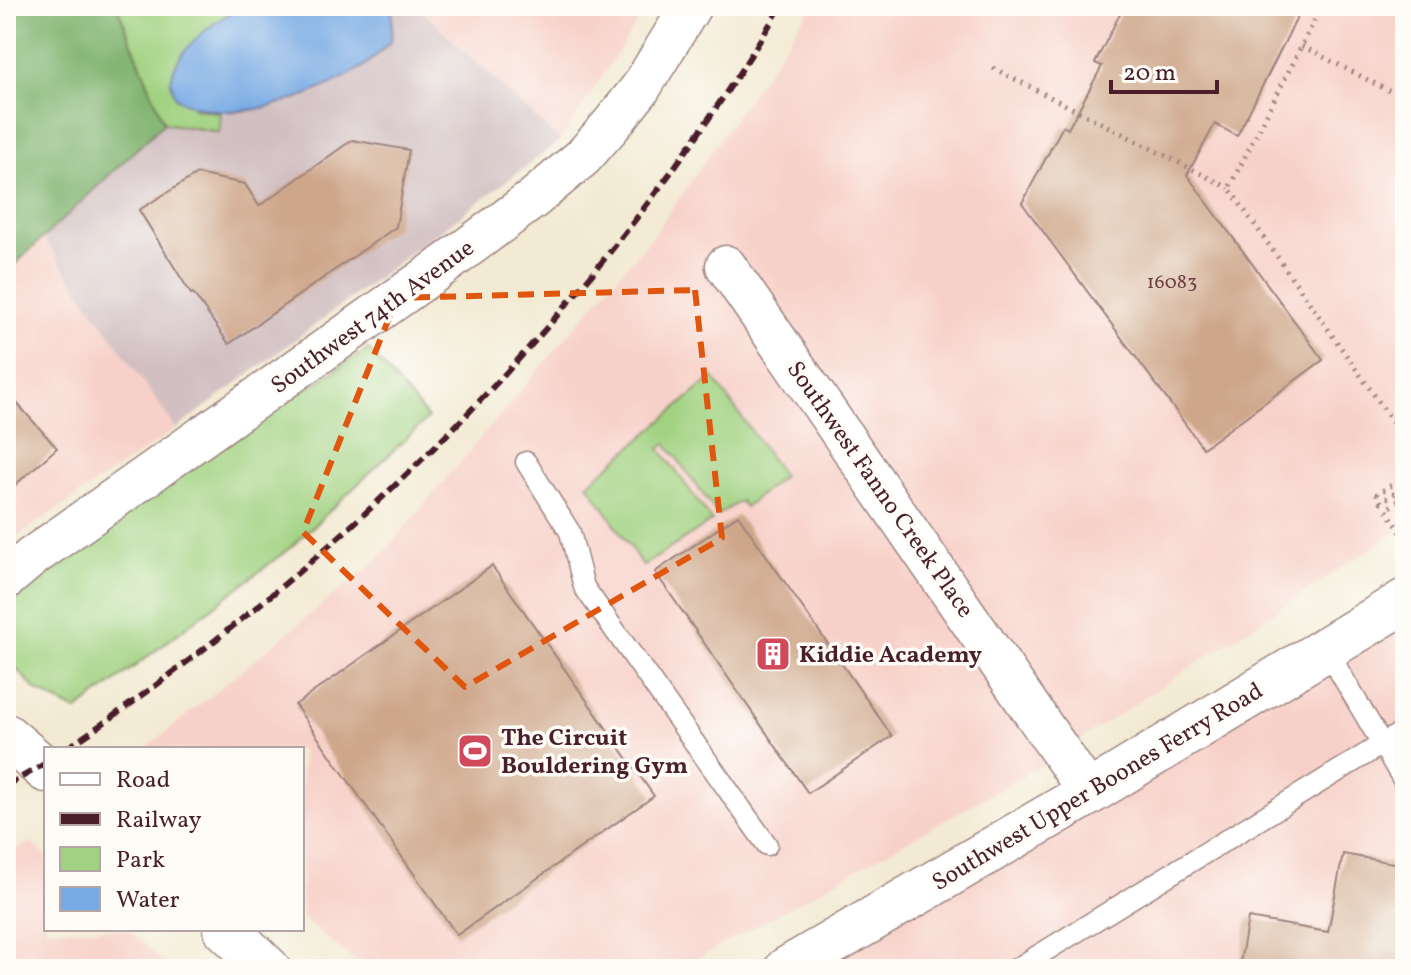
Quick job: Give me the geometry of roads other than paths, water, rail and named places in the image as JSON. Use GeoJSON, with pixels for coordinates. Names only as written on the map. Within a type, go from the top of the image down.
{"type":"FeatureCollection","features":[{"type":"Feature","properties":{"kind":"main road","name":"Southwest Upper Boones Ferry Road"},"geometry":{"type":"LineString","coordinates":[[787,969],[1089,793],[1405,601]]}},
{"type":"Feature","properties":{"kind":"main road"},"geometry":{"type":"LineString","coordinates":[[6,736],[44,768]]}},
{"type":"Feature","properties":{"kind":"main road"},"geometry":{"type":"LineString","coordinates":[[228,931],[268,969]]}},
{"type":"Feature","properties":{"kind":"street","name":"Southwest 74th Avenue"},"geometry":{"type":"LineString","coordinates":[[6,579],[32,557],[533,199],[583,157],[612,124],[640,89],[691,6]]}},
{"type":"Feature","properties":{"kind":"street","name":"Southwest Fanno Creek Place"},"geometry":{"type":"LineString","coordinates":[[726,266],[1089,793]]}},
{"type":"Feature","properties":{"kind":"lane"},"geometry":{"type":"LineString","coordinates":[[526,462],[570,532],[584,587],[767,845]]}},
{"type":"Feature","properties":{"kind":"lane"},"geometry":{"type":"LineString","coordinates":[[1326,649],[1405,783]]}},
{"type":"Feature","properties":{"kind":"lane"},"geometry":{"type":"LineString","coordinates":[[1016,969],[1405,730]]}},
{"type":"Feature","properties":{"kind":"water"},"geometry":{"type":"Polygon","coordinates":[[[248,6],[393,6],[391,41],[358,70],[315,91],[269,107],[221,111],[198,107],[176,98],[171,80],[181,56],[212,25],[248,6]]]}},
{"type":"Feature","properties":{"kind":"railway"},"geometry":{"type":"LineString","coordinates":[[69,747],[173,673],[275,592],[372,507],[464,417],[552,322],[633,222],[710,117],[781,6]]}},
{"type":"Feature","properties":{"kind":"railway"},"geometry":{"type":"LineString","coordinates":[[6,786],[44,764]]}},
{"type":"Feature","properties":{"kind":"place","name":"Kiddie Academy"},"geometry":{"type":"Point","coordinates":[773,654]}},
{"type":"Feature","properties":{"kind":"place","name":"The Circuit Bouldering Gym"},"geometry":{"type":"Point","coordinates":[475,751]}}]}
